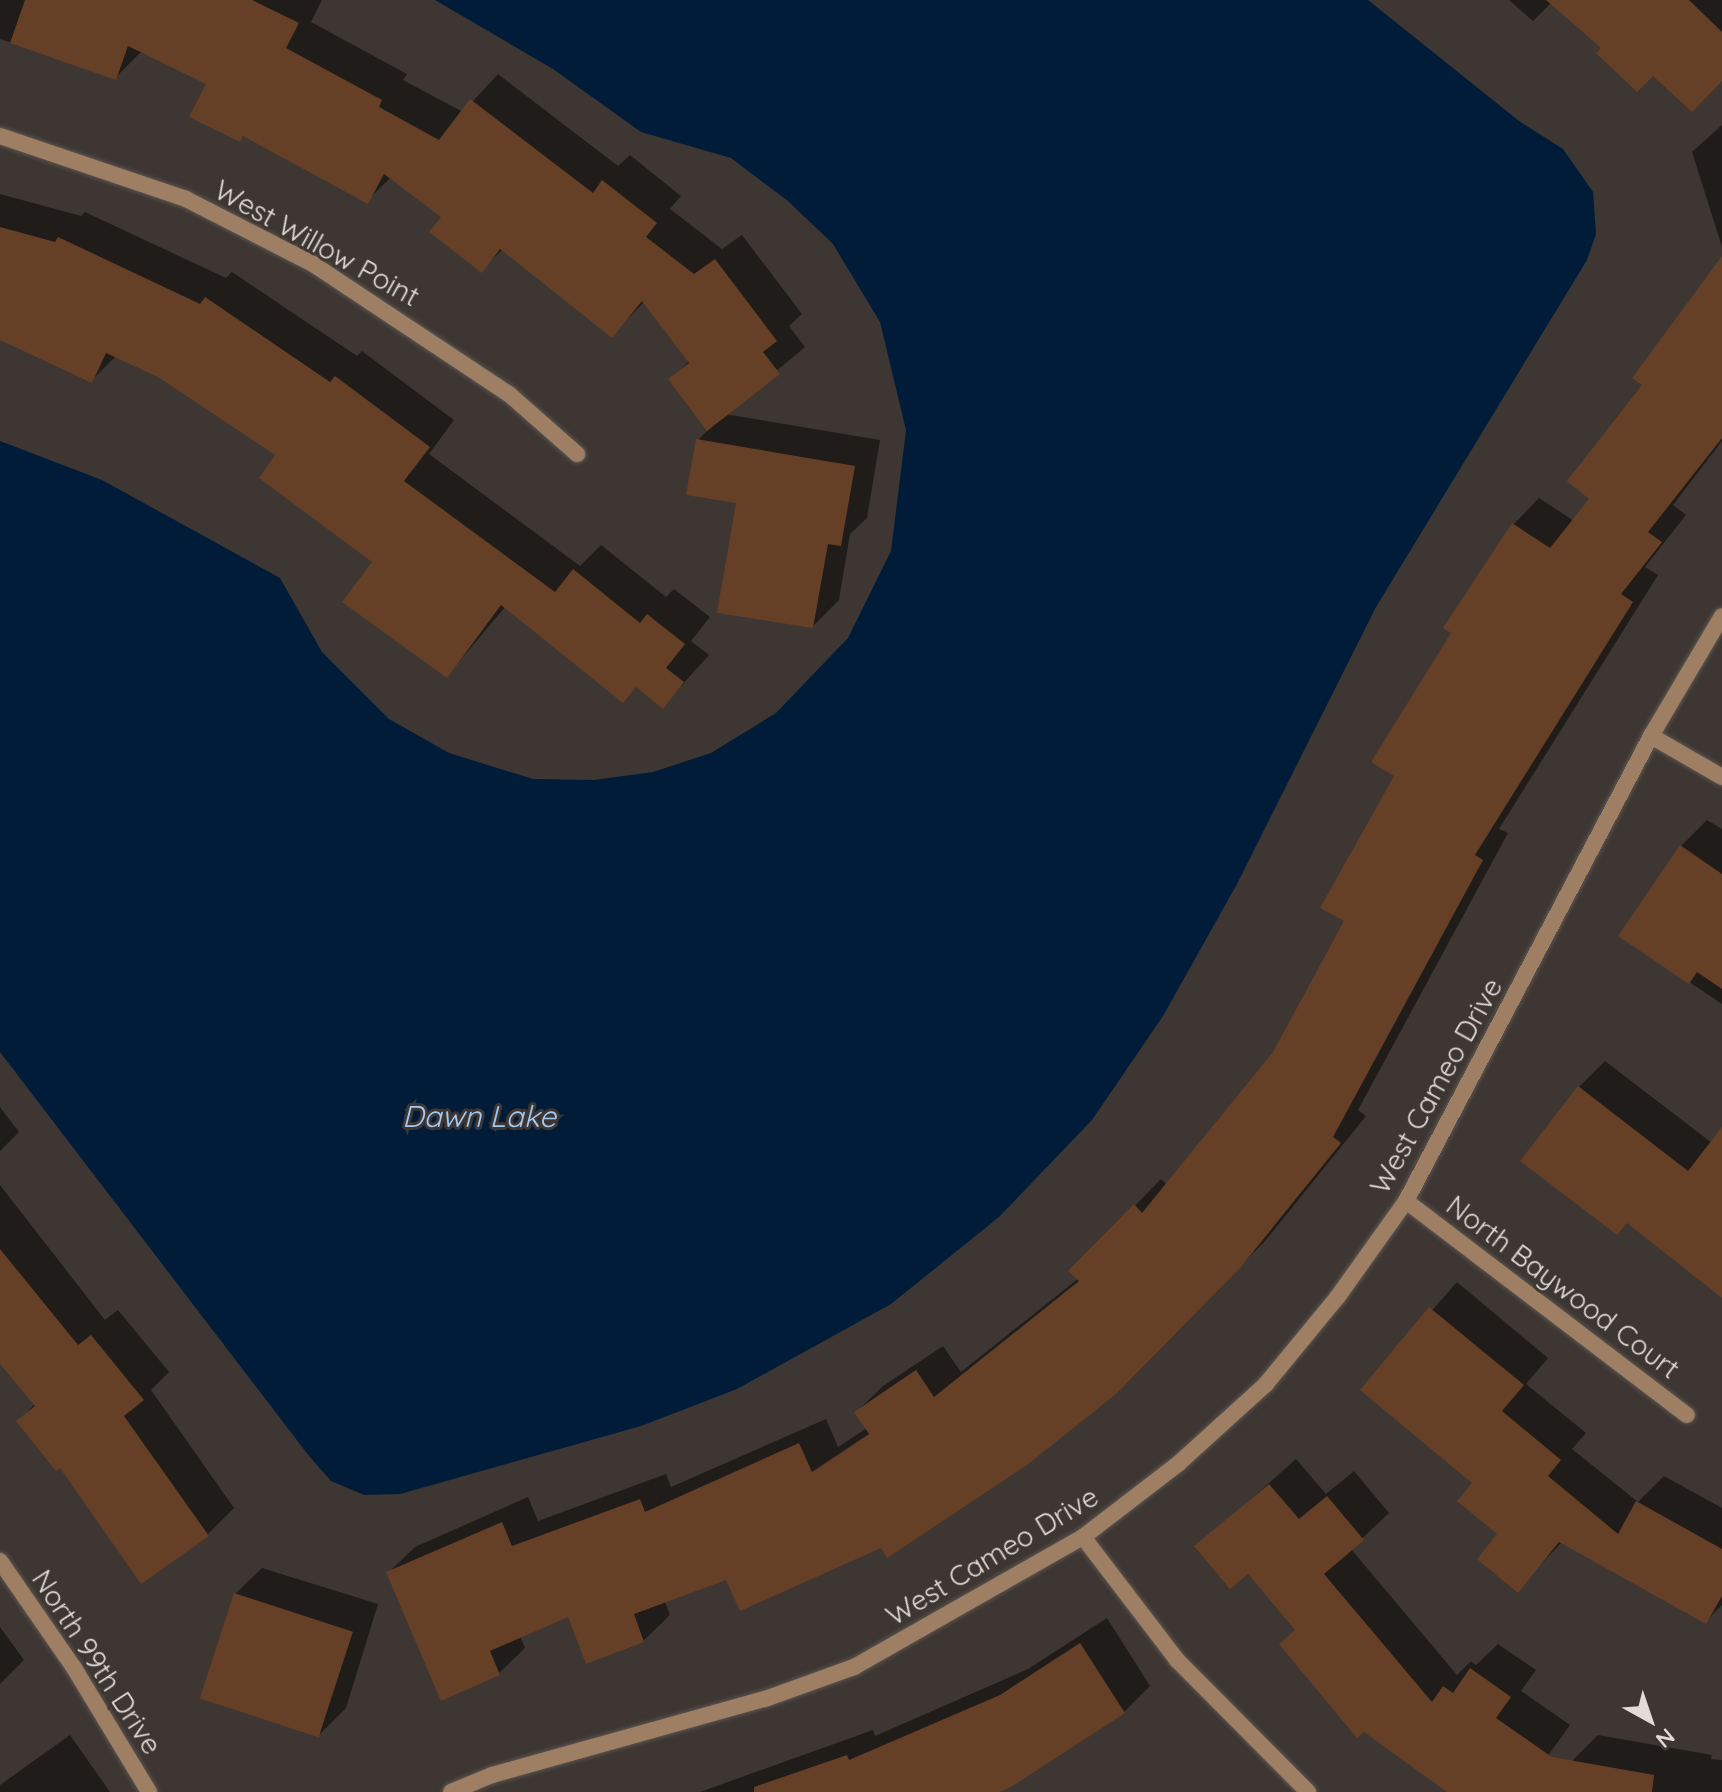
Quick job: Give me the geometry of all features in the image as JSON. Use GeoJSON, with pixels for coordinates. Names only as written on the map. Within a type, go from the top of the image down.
{"type":"FeatureCollection","features":[{"type":"Feature","properties":{"kind":"street","name":"West Willow Point"},"geometry":{"type":"LineString","coordinates":[[0,136],[186,199],[313,264],[496,385],[577,454]]}},
{"type":"Feature","properties":{"kind":"street","name":"West Cameo Drive"},"geometry":{"type":"LineString","coordinates":[[451,1792],[492,1775],[765,1699],[854,1667],[1083,1537],[1179,1463],[1266,1384],[1339,1295],[1406,1201],[1651,736],[1722,616]]}},
{"type":"Feature","properties":{"kind":"street"},"geometry":{"type":"LineString","coordinates":[[1651,736],[1722,777]]}},
{"type":"Feature","properties":{"kind":"street","name":"North Baywood Court"},"geometry":{"type":"LineString","coordinates":[[1406,1201],[1687,1415]]}},
{"type":"Feature","properties":{"kind":"street"},"geometry":{"type":"LineString","coordinates":[[1083,1537],[1177,1660],[1308,1792]]}},
{"type":"Feature","properties":{"kind":"street","name":"North 99th Drive"},"geometry":{"type":"LineString","coordinates":[[0,1561],[74,1668],[149,1792]]}},
{"type":"Feature","properties":{"kind":"water","name":"Dawn Lake"},"geometry":{"type":"Polygon","coordinates":[[[435,0],[1368,0],[1519,121],[1563,149],[1593,192],[1596,234],[1587,260],[1376,607],[1237,884],[1163,1016],[1092,1120],[999,1217],[891,1304],[737,1389],[641,1426],[400,1494],[364,1495],[331,1481],[309,1456],[0,1052],[0,441],[102,480],[280,578],[322,652],[389,719],[449,753],[533,779],[594,780],[653,772],[711,753],[776,713],[848,638],[891,551],[906,430],[880,322],[833,244],[788,201],[731,158],[641,132],[553,69],[435,0]]]}},
{"type":"Feature","properties":{"kind":"building"},"geometry":{"type":"Polygon","coordinates":[[[25,0],[252,0],[299,23],[286,48],[382,100],[379,107],[439,140],[470,99],[593,193],[602,180],[657,223],[646,237],[694,274],[715,259],[777,341],[763,352],[780,374],[707,431],[668,379],[689,363],[642,301],[612,338],[500,249],[482,273],[429,232],[441,217],[384,174],[368,204],[243,136],[240,142],[189,117],[206,84],[128,46],[116,80],[10,43],[25,0]]]}},
{"type":"Feature","properties":{"kind":"building"},"geometry":{"type":"Polygon","coordinates":[[[1546,0],[1689,0],[1722,32],[1722,81],[1692,112],[1653,76],[1637,92],[1596,53],[1601,48],[1546,0]]]}},
{"type":"Feature","properties":{"kind":"building"},"geometry":{"type":"Polygon","coordinates":[[[0,227],[55,242],[58,237],[200,304],[205,297],[330,382],[335,376],[430,447],[404,481],[555,592],[573,569],[640,623],[647,614],[685,644],[666,668],[684,682],[663,709],[636,687],[623,703],[501,605],[447,678],[342,602],[372,562],[259,478],[275,455],[158,377],[106,353],[92,383],[0,340],[0,227]]]}},
{"type":"Feature","properties":{"kind":"building"},"geometry":{"type":"Polygon","coordinates":[[[1722,256],[1722,438],[1648,532],[1662,542],[1621,594],[1633,602],[1475,855],[1483,860],[1333,1137],[1341,1143],[1240,1268],[1116,1394],[1027,1465],[887,1558],[881,1548],[740,1611],[726,1580],[634,1614],[644,1642],[586,1664],[568,1617],[490,1651],[500,1675],[441,1701],[386,1572],[502,1522],[512,1546],[640,1499],[645,1512],[799,1443],[812,1472],[869,1434],[854,1412],[916,1370],[934,1397],[1079,1281],[1068,1271],[1134,1204],[1142,1213],[1273,1052],[1344,921],[1320,908],[1394,776],[1371,762],[1451,633],[1443,628],[1512,523],[1550,548],[1589,499],[1567,481],[1642,385],[1632,378],[1722,256]]]}},
{"type":"Feature","properties":{"kind":"building"},"geometry":{"type":"Polygon","coordinates":[[[696,439],[855,466],[841,546],[828,544],[813,628],[717,613],[736,503],[686,495],[696,439]]]}},
{"type":"Feature","properties":{"kind":"building"},"geometry":{"type":"Polygon","coordinates":[[[1680,845],[1722,874],[1722,989],[1697,972],[1689,984],[1618,936],[1680,845]]]}},
{"type":"Feature","properties":{"kind":"building"},"geometry":{"type":"Polygon","coordinates":[[[1578,1086],[1688,1171],[1722,1127],[1722,1298],[1627,1223],[1617,1235],[1520,1161],[1578,1086]]]}},
{"type":"Feature","properties":{"kind":"building"},"geometry":{"type":"Polygon","coordinates":[[[0,1249],[78,1345],[91,1335],[144,1400],[124,1416],[209,1536],[141,1584],[60,1468],[56,1471],[16,1421],[35,1406],[0,1364],[0,1249]]]}},
{"type":"Feature","properties":{"kind":"building"},"geometry":{"type":"Polygon","coordinates":[[[1429,1307],[1524,1385],[1502,1411],[1561,1460],[1548,1476],[1618,1534],[1636,1501],[1722,1549],[1722,1596],[1706,1624],[1559,1542],[1518,1593],[1477,1559],[1497,1534],[1457,1501],[1472,1483],[1360,1390],[1429,1307]]]}},
{"type":"Feature","properties":{"kind":"building"},"geometry":{"type":"Polygon","coordinates":[[[1269,1484],[1299,1519],[1327,1496],[1364,1540],[1324,1574],[1432,1702],[1443,1686],[1453,1693],[1470,1668],[1511,1697],[1496,1718],[1552,1757],[1654,1775],[1652,1792],[1447,1792],[1364,1732],[1357,1738],[1279,1644],[1295,1630],[1248,1574],[1230,1589],[1194,1546],[1269,1484]]]}},
{"type":"Feature","properties":{"kind":"building"},"geometry":{"type":"Polygon","coordinates":[[[234,1593],[353,1632],[319,1737],[200,1699],[234,1593]]]}},
{"type":"Feature","properties":{"kind":"building"},"geometry":{"type":"Polygon","coordinates":[[[1080,1643],[1125,1713],[1011,1787],[999,1792],[754,1792],[754,1787],[847,1755],[849,1760],[1000,1695],[1080,1643]]]}}]}
